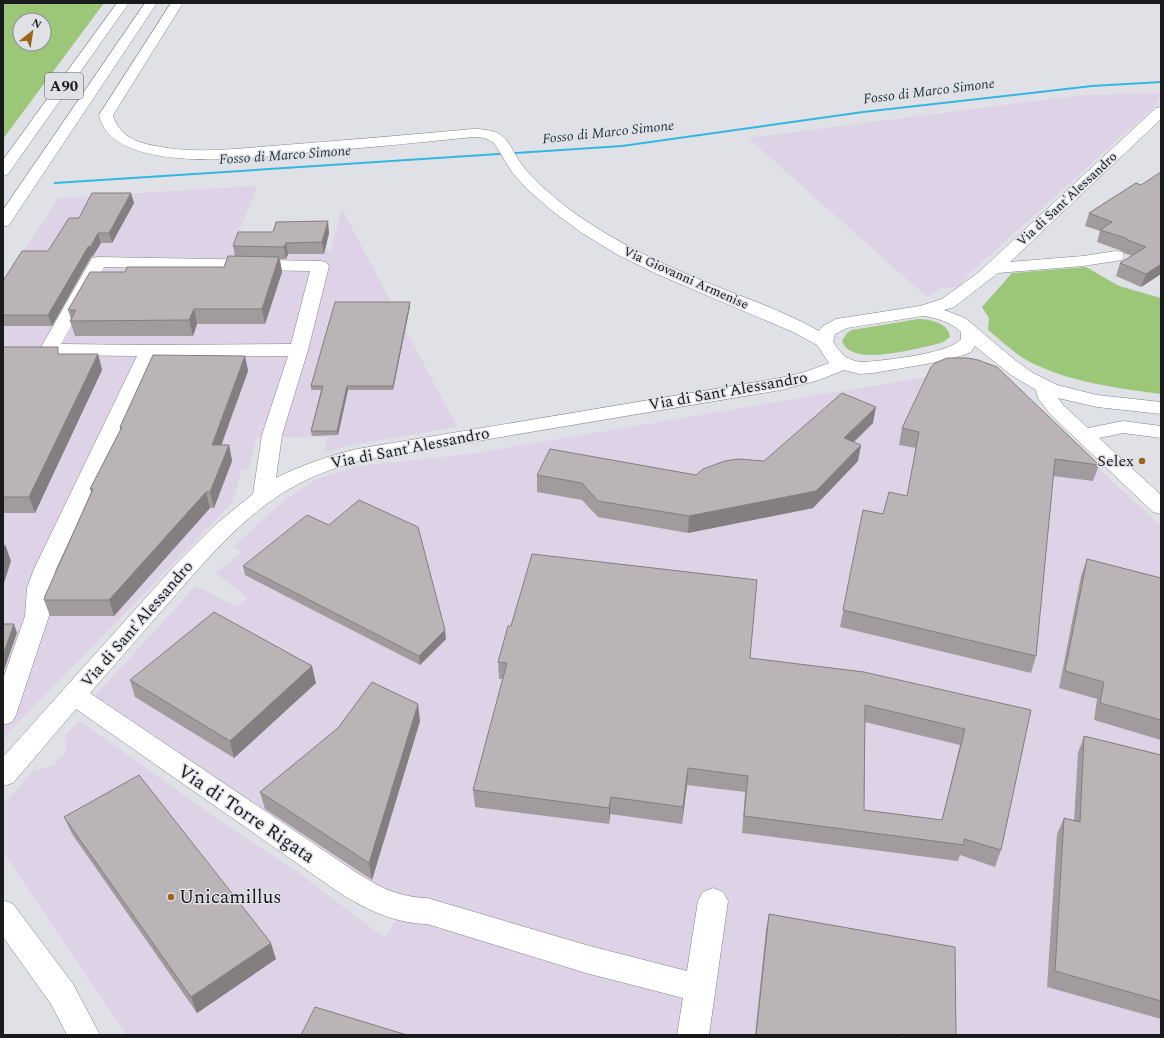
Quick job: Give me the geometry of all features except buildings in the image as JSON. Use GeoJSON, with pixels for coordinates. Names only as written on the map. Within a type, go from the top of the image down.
{"type":"FeatureCollection","features":[{"type":"Feature","properties":{"kind":"main road","name":"A90"},"geometry":{"type":"LineString","coordinates":[[4,170],[123,3]]}},
{"type":"Feature","properties":{"kind":"main road","name":"A90"},"geometry":{"type":"LineString","coordinates":[[3,222],[151,3]]}},
{"type":"Feature","properties":{"kind":"main road","name":"Via Giovanni Armenise"},"geometry":{"type":"LineString","coordinates":[[177,3],[109,110],[106,122],[108,128],[117,136],[137,145],[177,154],[232,154],[473,133],[493,136],[501,141],[522,174],[549,200],[571,218],[601,238],[637,258],[663,270],[797,326],[824,342]]}},
{"type":"Feature","properties":{"kind":"main road","name":"Via di Sant'Alessandro"},"geometry":{"type":"LineString","coordinates":[[824,342],[826,334],[829,330],[842,323],[923,311],[948,303],[972,286],[993,268],[1161,111]]}},
{"type":"Feature","properties":{"kind":"main road"},"geometry":{"type":"LineString","coordinates":[[993,268],[1083,261],[1116,256]]}},
{"type":"Feature","properties":{"kind":"main road"},"geometry":{"type":"LineString","coordinates":[[263,496],[272,435],[299,350],[320,266],[98,262],[49,349],[149,351],[299,350]]}},
{"type":"Feature","properties":{"kind":"main road"},"geometry":{"type":"LineString","coordinates":[[824,342],[831,355],[844,364],[865,368],[949,354],[963,348],[970,338],[967,328],[966,300],[972,286]]}},
{"type":"Feature","properties":{"kind":"main road","name":"Via Giovanni Armenise"},"geometry":{"type":"LineString","coordinates":[[760,310],[793,317],[842,323]]}},
{"type":"Feature","properties":{"kind":"main road","name":"Via di Sant'Alessandro"},"geometry":{"type":"LineString","coordinates":[[923,311],[947,316],[967,328],[997,355],[1038,383]]}},
{"type":"Feature","properties":{"kind":"main road"},"geometry":{"type":"LineString","coordinates":[[3,715],[36,616],[39,588],[45,569],[149,351]]}},
{"type":"Feature","properties":{"kind":"main road"},"geometry":{"type":"LineString","coordinates":[[949,354],[984,363],[1084,398],[1161,408]]}},
{"type":"Feature","properties":{"kind":"main road","name":"Via di Sant'Alessandro"},"geometry":{"type":"LineString","coordinates":[[3,775],[184,570],[223,530],[263,496],[300,473],[321,464],[344,458],[781,384],[812,376],[844,364]]}},
{"type":"Feature","properties":{"kind":"main road"},"geometry":{"type":"LineString","coordinates":[[1038,383],[1050,402],[1161,506]]}},
{"type":"Feature","properties":{"kind":"main road"},"geometry":{"type":"LineString","coordinates":[[1084,435],[1123,427],[1161,432]]}},
{"type":"Feature","properties":{"kind":"main road","name":"Via di Torre Rigata"},"geometry":{"type":"LineString","coordinates":[[74,695],[363,892],[395,908],[412,912],[427,911],[586,959],[699,988]]}},
{"type":"Feature","properties":{"kind":"main road"},"geometry":{"type":"LineString","coordinates":[[693,1035],[713,901]]}},
{"type":"Feature","properties":{"kind":"main road"},"geometry":{"type":"LineString","coordinates":[[3,913],[62,994],[84,1035]]}},
{"type":"Feature","properties":{"kind":"shaded area"},"geometry":{"type":"Polygon","coordinates":[[[1161,93],[1153,108],[969,274],[959,287],[942,288],[927,297],[748,138],[1083,95],[1161,93]]]}},
{"type":"Feature","properties":{"kind":"shaded area"},"geometry":{"type":"Polygon","coordinates":[[[257,186],[232,250],[331,250],[342,209],[457,427],[347,446],[324,453],[327,437],[257,437],[249,469],[242,469],[232,503],[3,739],[3,282],[59,198],[257,186]]]}},
{"type":"Feature","properties":{"kind":"shaded area"},"geometry":{"type":"Polygon","coordinates":[[[974,369],[996,374],[1161,526],[1161,1035],[126,1035],[3,851],[3,805],[33,771],[53,766],[66,752],[65,735],[80,721],[220,821],[296,871],[385,938],[395,922],[403,895],[384,890],[371,883],[94,697],[196,586],[237,607],[248,598],[216,573],[242,552],[233,547],[280,504],[316,479],[359,466],[470,454],[974,369]]]}},
{"type":"Feature","properties":{"kind":"green space"},"geometry":{"type":"Polygon","coordinates":[[[3,3],[104,3],[3,139],[3,3]]]}},
{"type":"Feature","properties":{"kind":"green space"},"geometry":{"type":"Polygon","coordinates":[[[1086,267],[1119,286],[1161,298],[1161,394],[1095,384],[1048,370],[1032,363],[1009,348],[988,330],[989,318],[982,307],[1012,273],[1086,267]]]}},
{"type":"Feature","properties":{"kind":"green space"},"geometry":{"type":"Polygon","coordinates":[[[918,319],[933,321],[942,325],[949,332],[950,337],[937,344],[901,352],[871,355],[858,353],[848,349],[842,341],[847,333],[852,330],[918,319]]]}},
{"type":"Feature","properties":{"kind":"waterway","name":"Fosso di Marco Simone"},"geometry":{"type":"LineString","coordinates":[[55,183],[622,146],[863,112],[1092,86],[1161,82]]}},
{"type":"Feature","properties":{"kind":"place","name":"Selex"},"geometry":{"type":"Point","coordinates":[1142,461]}},
{"type":"Feature","properties":{"kind":"place","name":"Unicamillus"},"geometry":{"type":"Point","coordinates":[171,897]}}]}
